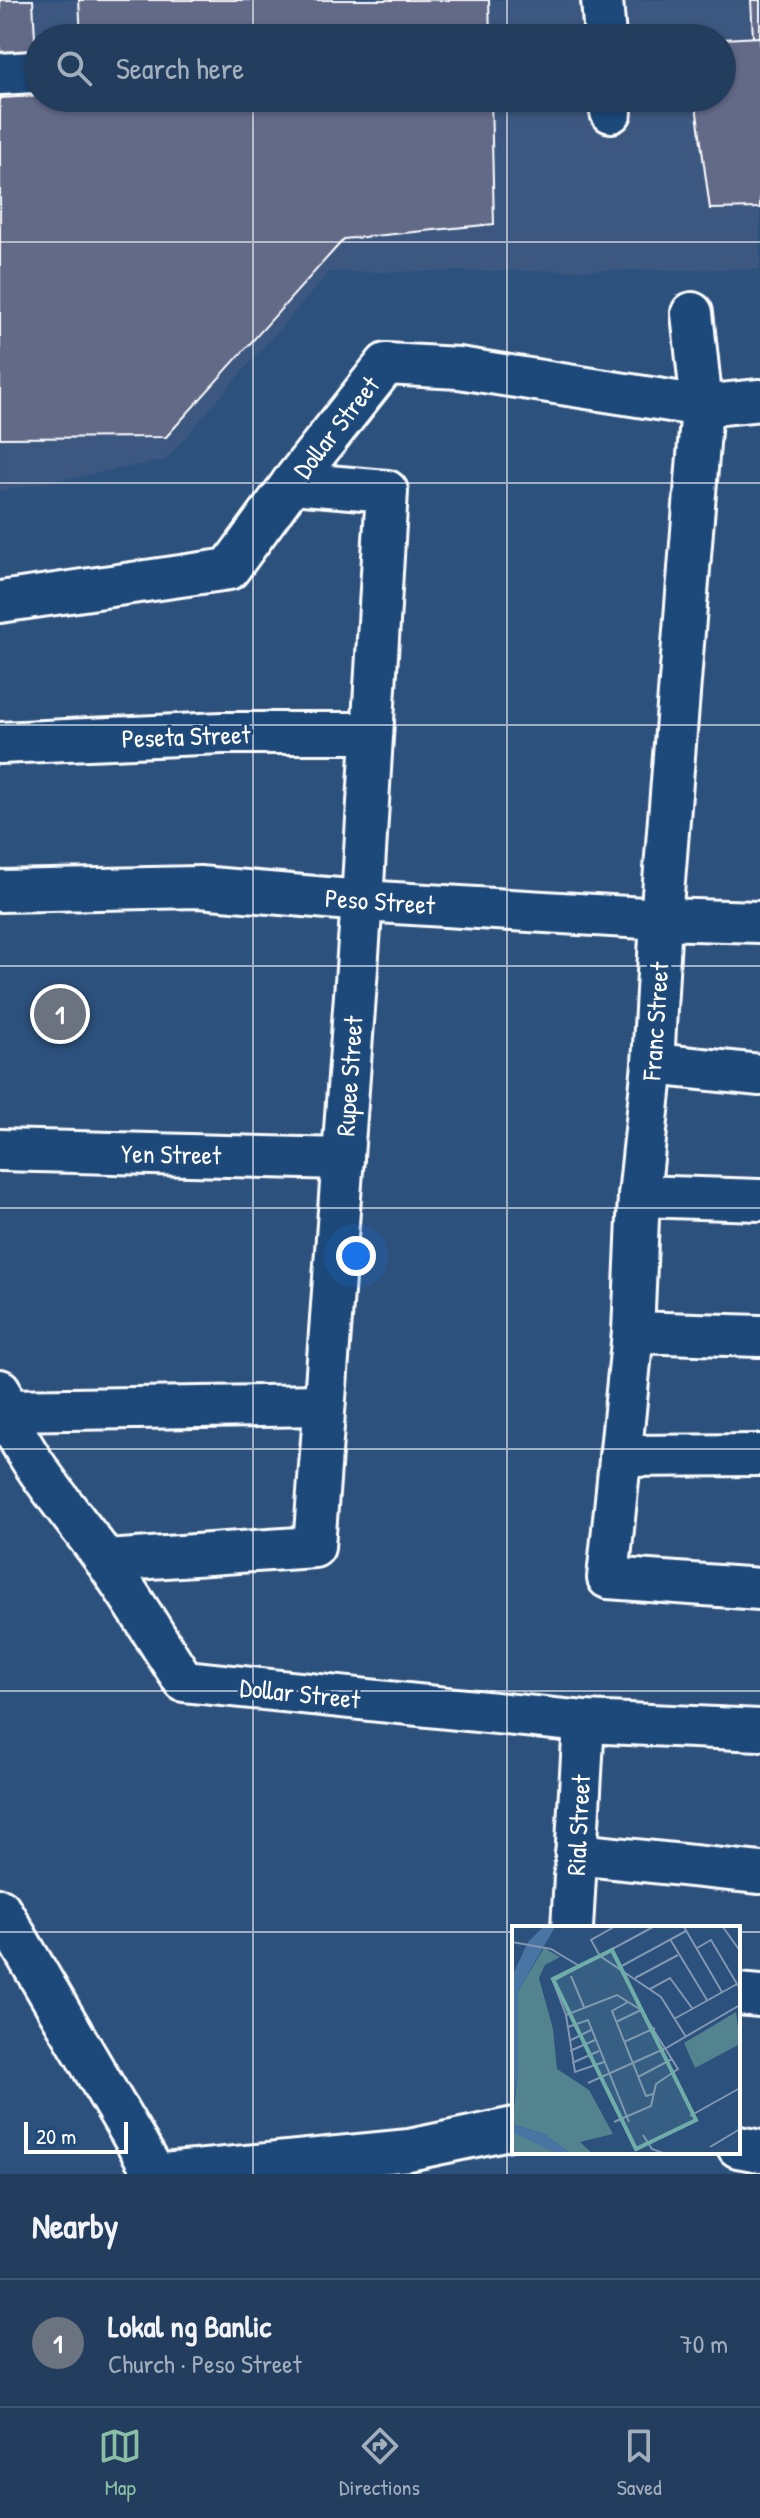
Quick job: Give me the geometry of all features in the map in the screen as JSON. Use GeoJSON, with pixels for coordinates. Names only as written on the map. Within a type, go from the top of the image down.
{"type":"FeatureCollection","features":[{"type":"Feature","properties":{"kind":"street"},"geometry":{"type":"LineString","coordinates":[[602,0],[604,24]]}},
{"type":"Feature","properties":{"kind":"street","name":"Franc Street"},"geometry":{"type":"LineString","coordinates":[[692,313],[702,406],[661,919],[653,1064],[639,1196],[633,1332],[608,1578],[760,1589]]}},
{"type":"Feature","properties":{"kind":"street","name":"Dollar Street"},"geometry":{"type":"LineString","coordinates":[[0,602],[229,569],[386,364],[459,368],[702,406],[760,400]]}},
{"type":"Feature","properties":{"kind":"street","name":"Rupee Street"},"geometry":{"type":"LineString","coordinates":[[106,1561],[314,1547],[362,901],[387,491],[292,483]]}},
{"type":"Feature","properties":{"kind":"street","name":"Peseta Street"},"geometry":{"type":"LineString","coordinates":[[0,743],[222,733],[372,733]]}},
{"type":"Feature","properties":{"kind":"street","name":"Peso Street"},"geometry":{"type":"LineString","coordinates":[[0,891],[199,887],[362,901],[760,922]]}},
{"type":"Feature","properties":{"kind":"street"},"geometry":{"type":"LineString","coordinates":[[653,1064],[760,1075]]}},
{"type":"Feature","properties":{"kind":"street","name":"Yen Street"},"geometry":{"type":"LineString","coordinates":[[0,1150],[343,1159]]}},
{"type":"Feature","properties":{"kind":"street"},"geometry":{"type":"LineString","coordinates":[[639,1196],[760,1200]]}},
{"type":"Feature","properties":{"kind":"street"},"geometry":{"type":"LineString","coordinates":[[633,1332],[760,1336]]}},
{"type":"Feature","properties":{"kind":"street"},"geometry":{"type":"LineString","coordinates":[[2,1400],[323,1405]]}},
{"type":"Feature","properties":{"kind":"street","name":"Dollar Street"},"geometry":{"type":"LineString","coordinates":[[2,1400],[35,1463],[106,1561],[184,1681],[584,1722],[760,1730]]}},
{"type":"Feature","properties":{"kind":"street"},"geometry":{"type":"LineString","coordinates":[[620,1456],[760,1455]]}},
{"type":"Feature","properties":{"kind":"street","name":"Rial Street"},"geometry":{"type":"LineString","coordinates":[[572,1926],[584,1722]]}},
{"type":"Feature","properties":{"kind":"street"},"geometry":{"type":"LineString","coordinates":[[576,1854],[760,1873]]}},
{"type":"Feature","properties":{"kind":"street"},"geometry":{"type":"LineString","coordinates":[[0,1909],[14,1957],[155,2174]]}},
{"type":"Feature","properties":{"kind":"street"},"geometry":{"type":"LineString","coordinates":[[740,1994],[760,1996]]}},
{"type":"Feature","properties":{"kind":"street"},"geometry":{"type":"LineString","coordinates":[[164,2174],[417,2162],[512,2129]]}},
{"type":"Feature","properties":{"kind":"street"},"geometry":{"type":"LineString","coordinates":[[740,2147],[760,2151]]}},
{"type":"Feature","properties":{"kind":"shaded area"},"geometry":{"type":"Polygon","coordinates":[[[0,0],[760,0],[760,269],[329,272],[165,460],[0,491],[0,0]]]}},
{"type":"Feature","properties":{"kind":"building"},"geometry":{"type":"Polygon","coordinates":[[[0,0],[33,0],[34,24],[24,24],[24,59],[0,60],[0,0]]]}},
{"type":"Feature","properties":{"kind":"building"},"geometry":{"type":"Polygon","coordinates":[[[79,0],[489,0],[490,24],[80,24],[79,0]]]}},
{"type":"Feature","properties":{"kind":"building"},"geometry":{"type":"Polygon","coordinates":[[[751,0],[760,0],[760,37],[753,38],[751,0]]]}},
{"type":"Feature","properties":{"kind":"building"},"geometry":{"type":"Polygon","coordinates":[[[760,37],[760,208],[710,209],[697,112],[736,112],[736,38],[760,37]]]}},
{"type":"Feature","properties":{"kind":"building"},"geometry":{"type":"Polygon","coordinates":[[[24,97],[24,112],[491,112],[494,224],[344,239],[166,437],[0,438],[0,98],[24,97]]]}},
{"type":"Feature","properties":{"kind":"place","name":"Lokal ng Banlic"},"geometry":{"type":"Point","coordinates":[60,1014]}}]}
